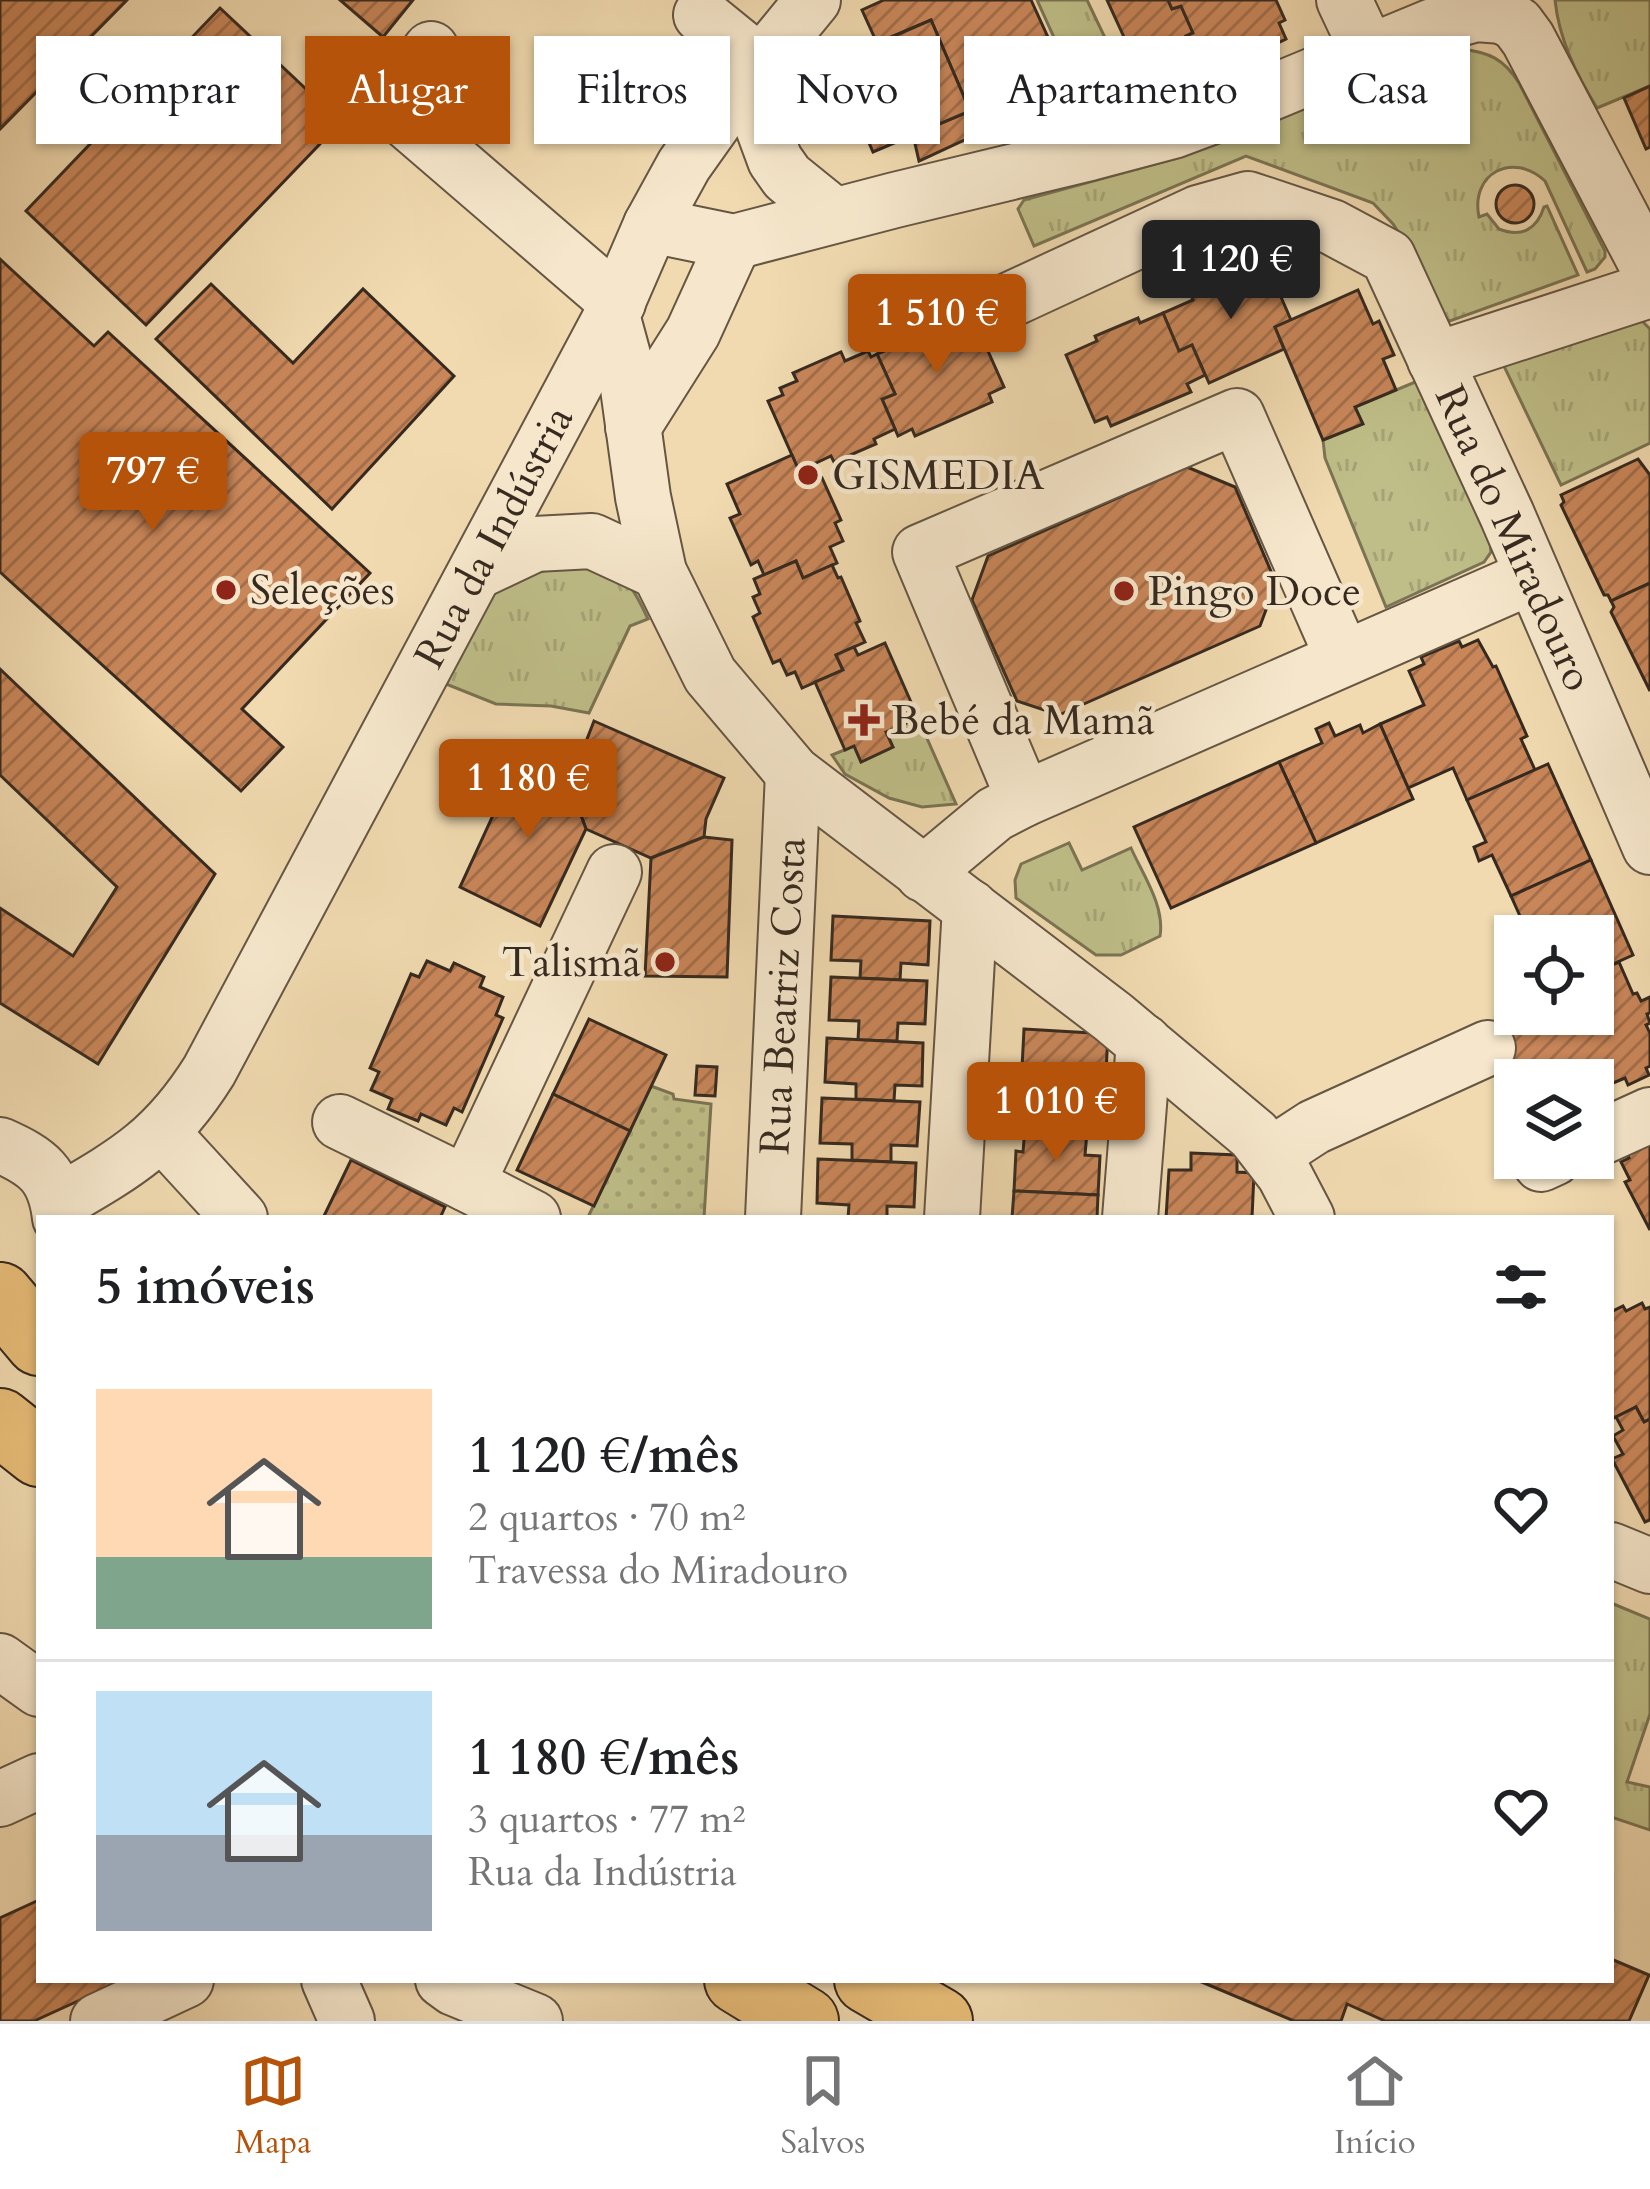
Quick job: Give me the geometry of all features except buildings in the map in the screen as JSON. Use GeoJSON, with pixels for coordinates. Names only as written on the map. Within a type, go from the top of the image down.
{"type":"FeatureCollection","features":[{"type":"Feature","properties":{"kind":"highway"},"geometry":{"type":"LineString","coordinates":[[0,1296],[36,1338]]}},
{"type":"Feature","properties":{"kind":"highway"},"geometry":{"type":"LineString","coordinates":[[0,1333],[36,1362]]}},
{"type":"Feature","properties":{"kind":"highway"},"geometry":{"type":"LineString","coordinates":[[0,1422],[36,1451]]}},
{"type":"Feature","properties":{"kind":"highway"},"geometry":{"type":"LineString","coordinates":[[0,1472],[36,1481]]}},
{"type":"Feature","properties":{"kind":"highway"},"geometry":{"type":"LineString","coordinates":[[743,1983],[805,2021]]}},
{"type":"Feature","properties":{"kind":"highway"},"geometry":{"type":"LineString","coordinates":[[873,1983],[939,2021]]}},
{"type":"Feature","properties":{"kind":"street","name":"Rua da Indústria"},"geometry":{"type":"LineString","coordinates":[[783,36],[813,0]]}},
{"type":"Feature","properties":{"kind":"street"},"geometry":{"type":"LineString","coordinates":[[1344,0],[1361,36]]}},
{"type":"Feature","properties":{"kind":"street"},"geometry":{"type":"LineString","coordinates":[[1412,36],[1457,18],[1506,8],[1528,39],[1650,271]]}},
{"type":"Feature","properties":{"kind":"street"},"geometry":{"type":"LineString","coordinates":[[701,15],[754,58]]}},
{"type":"Feature","properties":{"kind":"street","name":"Rua da Indústria"},"geometry":{"type":"LineString","coordinates":[[59,1210],[162,1133],[208,1071],[478,571],[615,309],[651,225],[684,165],[754,71]]}},
{"type":"Feature","properties":{"kind":"street"},"geometry":{"type":"LineString","coordinates":[[651,225],[734,242],[1173,130],[1304,79]]}},
{"type":"Feature","properties":{"kind":"street"},"geometry":{"type":"LineString","coordinates":[[431,144],[615,309],[659,572],[710,675],[793,773],[1144,1042],[1254,1135],[1305,1215]]}},
{"type":"Feature","properties":{"kind":"street"},"geometry":{"type":"LineString","coordinates":[[769,144],[788,177],[834,215]]}},
{"type":"Feature","properties":{"kind":"street","name":"Rua do Miradouro"},"geometry":{"type":"LineString","coordinates":[[999,305],[1198,213],[1248,199],[1332,227],[1388,257],[1650,847]]}},
{"type":"Feature","properties":{"kind":"street"},"geometry":{"type":"LineString","coordinates":[[633,428],[693,332],[734,242]]}},
{"type":"Feature","properties":{"kind":"street","name":"Rua do Miradouro"},"geometry":{"type":"LineString","coordinates":[[1436,360],[1650,290]]}},
{"type":"Feature","properties":{"kind":"street"},"geometry":{"type":"LineString","coordinates":[[1024,800],[920,552],[1237,416],[1343,658]]}},
{"type":"Feature","properties":{"kind":"street"},"geometry":{"type":"LineString","coordinates":[[478,571],[535,544],[592,541],[659,572]]}},
{"type":"Feature","properties":{"kind":"street"},"geometry":{"type":"LineString","coordinates":[[922,874],[995,814],[1533,576]]}},
{"type":"Feature","properties":{"kind":"street","name":"Rua Beatriz Costa"},"geometry":{"type":"LineString","coordinates":[[773,1215],[793,773]]}},
{"type":"Feature","properties":{"kind":"street"},"geometry":{"type":"LineString","coordinates":[[466,1184],[614,872]]}},
{"type":"Feature","properties":{"kind":"street"},"geometry":{"type":"LineString","coordinates":[[952,1215],[970,907]]}},
{"type":"Feature","properties":{"kind":"street"},"geometry":{"type":"LineString","coordinates":[[1130,1215],[1144,1042]]}},
{"type":"Feature","properties":{"kind":"street"},"geometry":{"type":"LineString","coordinates":[[1271,1155],[1314,1127],[1488,1048]]}},
{"type":"Feature","properties":{"kind":"street"},"geometry":{"type":"LineString","coordinates":[[1614,1131],[1650,1115]]}},
{"type":"Feature","properties":{"kind":"street"},"geometry":{"type":"LineString","coordinates":[[340,1122],[527,1215]]}},
{"type":"Feature","properties":{"kind":"street"},"geometry":{"type":"LineString","coordinates":[[162,1133],[237,1215]]}},
{"type":"Feature","properties":{"kind":"street"},"geometry":{"type":"LineString","coordinates":[[0,1145],[32,1159],[42,1169],[59,1210]]}},
{"type":"Feature","properties":{"kind":"street"},"geometry":{"type":"LineString","coordinates":[[1614,1551],[1650,1566]]}},
{"type":"Feature","properties":{"kind":"street"},"geometry":{"type":"LineString","coordinates":[[0,1799],[36,1782]]}},
{"type":"Feature","properties":{"kind":"street"},"geometry":{"type":"LineString","coordinates":[[98,2021],[180,1983]]}},
{"type":"Feature","properties":{"kind":"street"},"geometry":{"type":"LineString","coordinates":[[330,1983],[347,2021]]}},
{"type":"Feature","properties":{"kind":"street"},"geometry":{"type":"LineString","coordinates":[[440,1996],[535,2021]]}},
{"type":"Feature","properties":{"kind":"green space"},"geometry":{"type":"Polygon","coordinates":[[[1037,0],[1087,0],[1104,36],[1053,36],[1037,0]]]}},
{"type":"Feature","properties":{"kind":"green space"},"geometry":{"type":"Polygon","coordinates":[[[1555,0],[1650,0],[1650,86],[1597,108],[1570,56],[1555,0]]]}},
{"type":"Feature","properties":{"kind":"green space"},"geometry":{"type":"Polygon","coordinates":[[[1470,50],[1495,58],[1519,83],[1605,257],[1587,272],[1545,181],[1520,168],[1497,171],[1481,189],[1479,217],[1487,214],[1499,229],[1522,232],[1533,226],[1547,206],[1578,275],[1450,321],[1441,317],[1412,253],[1373,203],[1246,156],[1034,246],[1018,209],[1024,200],[1213,144],[1280,144],[1280,117],[1304,108],[1304,144],[1470,144],[1470,50]]]}},
{"type":"Feature","properties":{"kind":"green space"},"geometry":{"type":"Polygon","coordinates":[[[1642,321],[1650,329],[1650,443],[1561,485],[1502,362],[1642,321]]]}},
{"type":"Feature","properties":{"kind":"green space"},"geometry":{"type":"Polygon","coordinates":[[[1420,380],[1491,552],[1484,562],[1386,607],[1325,458],[1323,440],[1362,424],[1355,407],[1420,380]]]}},
{"type":"Feature","properties":{"kind":"green space"},"geometry":{"type":"Polygon","coordinates":[[[569,564],[599,567],[619,576],[648,619],[630,626],[589,713],[496,704],[431,678],[486,598],[525,576],[569,564]]]}},
{"type":"Feature","properties":{"kind":"green space"},"geometry":{"type":"Polygon","coordinates":[[[918,718],[956,804],[922,807],[889,798],[845,774],[832,755],[854,746],[861,762],[893,747],[886,732],[918,718]]]}},
{"type":"Feature","properties":{"kind":"green space"},"geometry":{"type":"Polygon","coordinates":[[[1069,843],[1082,870],[1131,848],[1156,902],[1160,936],[1121,955],[1096,955],[1016,898],[1015,880],[1021,864],[1069,843]]]}},
{"type":"Feature","properties":{"kind":"green space"},"geometry":{"type":"Polygon","coordinates":[[[651,1086],[673,1094],[674,1099],[711,1104],[704,1215],[589,1215],[651,1086]]]}},
{"type":"Feature","properties":{"kind":"green space"},"geometry":{"type":"Polygon","coordinates":[[[1614,1604],[1650,1619],[1650,1714],[1627,1782],[1650,1787],[1650,1830],[1614,1818],[1614,1604]]]}},
{"type":"Feature","properties":{"kind":"place","name":"GISMEDIA"},"geometry":{"type":"Point","coordinates":[808,475]}},
{"type":"Feature","properties":{"kind":"place","name":"Seleções"},"geometry":{"type":"Point","coordinates":[226,590]}},
{"type":"Feature","properties":{"kind":"place","name":"Pingo Doce"},"geometry":{"type":"Point","coordinates":[1124,591]}},
{"type":"Feature","properties":{"kind":"place","name":"Bebé da Mamã"},"geometry":{"type":"Point","coordinates":[864,720]}},
{"type":"Feature","properties":{"kind":"place","name":"Talismã"},"geometry":{"type":"Point","coordinates":[665,962]}}]}
